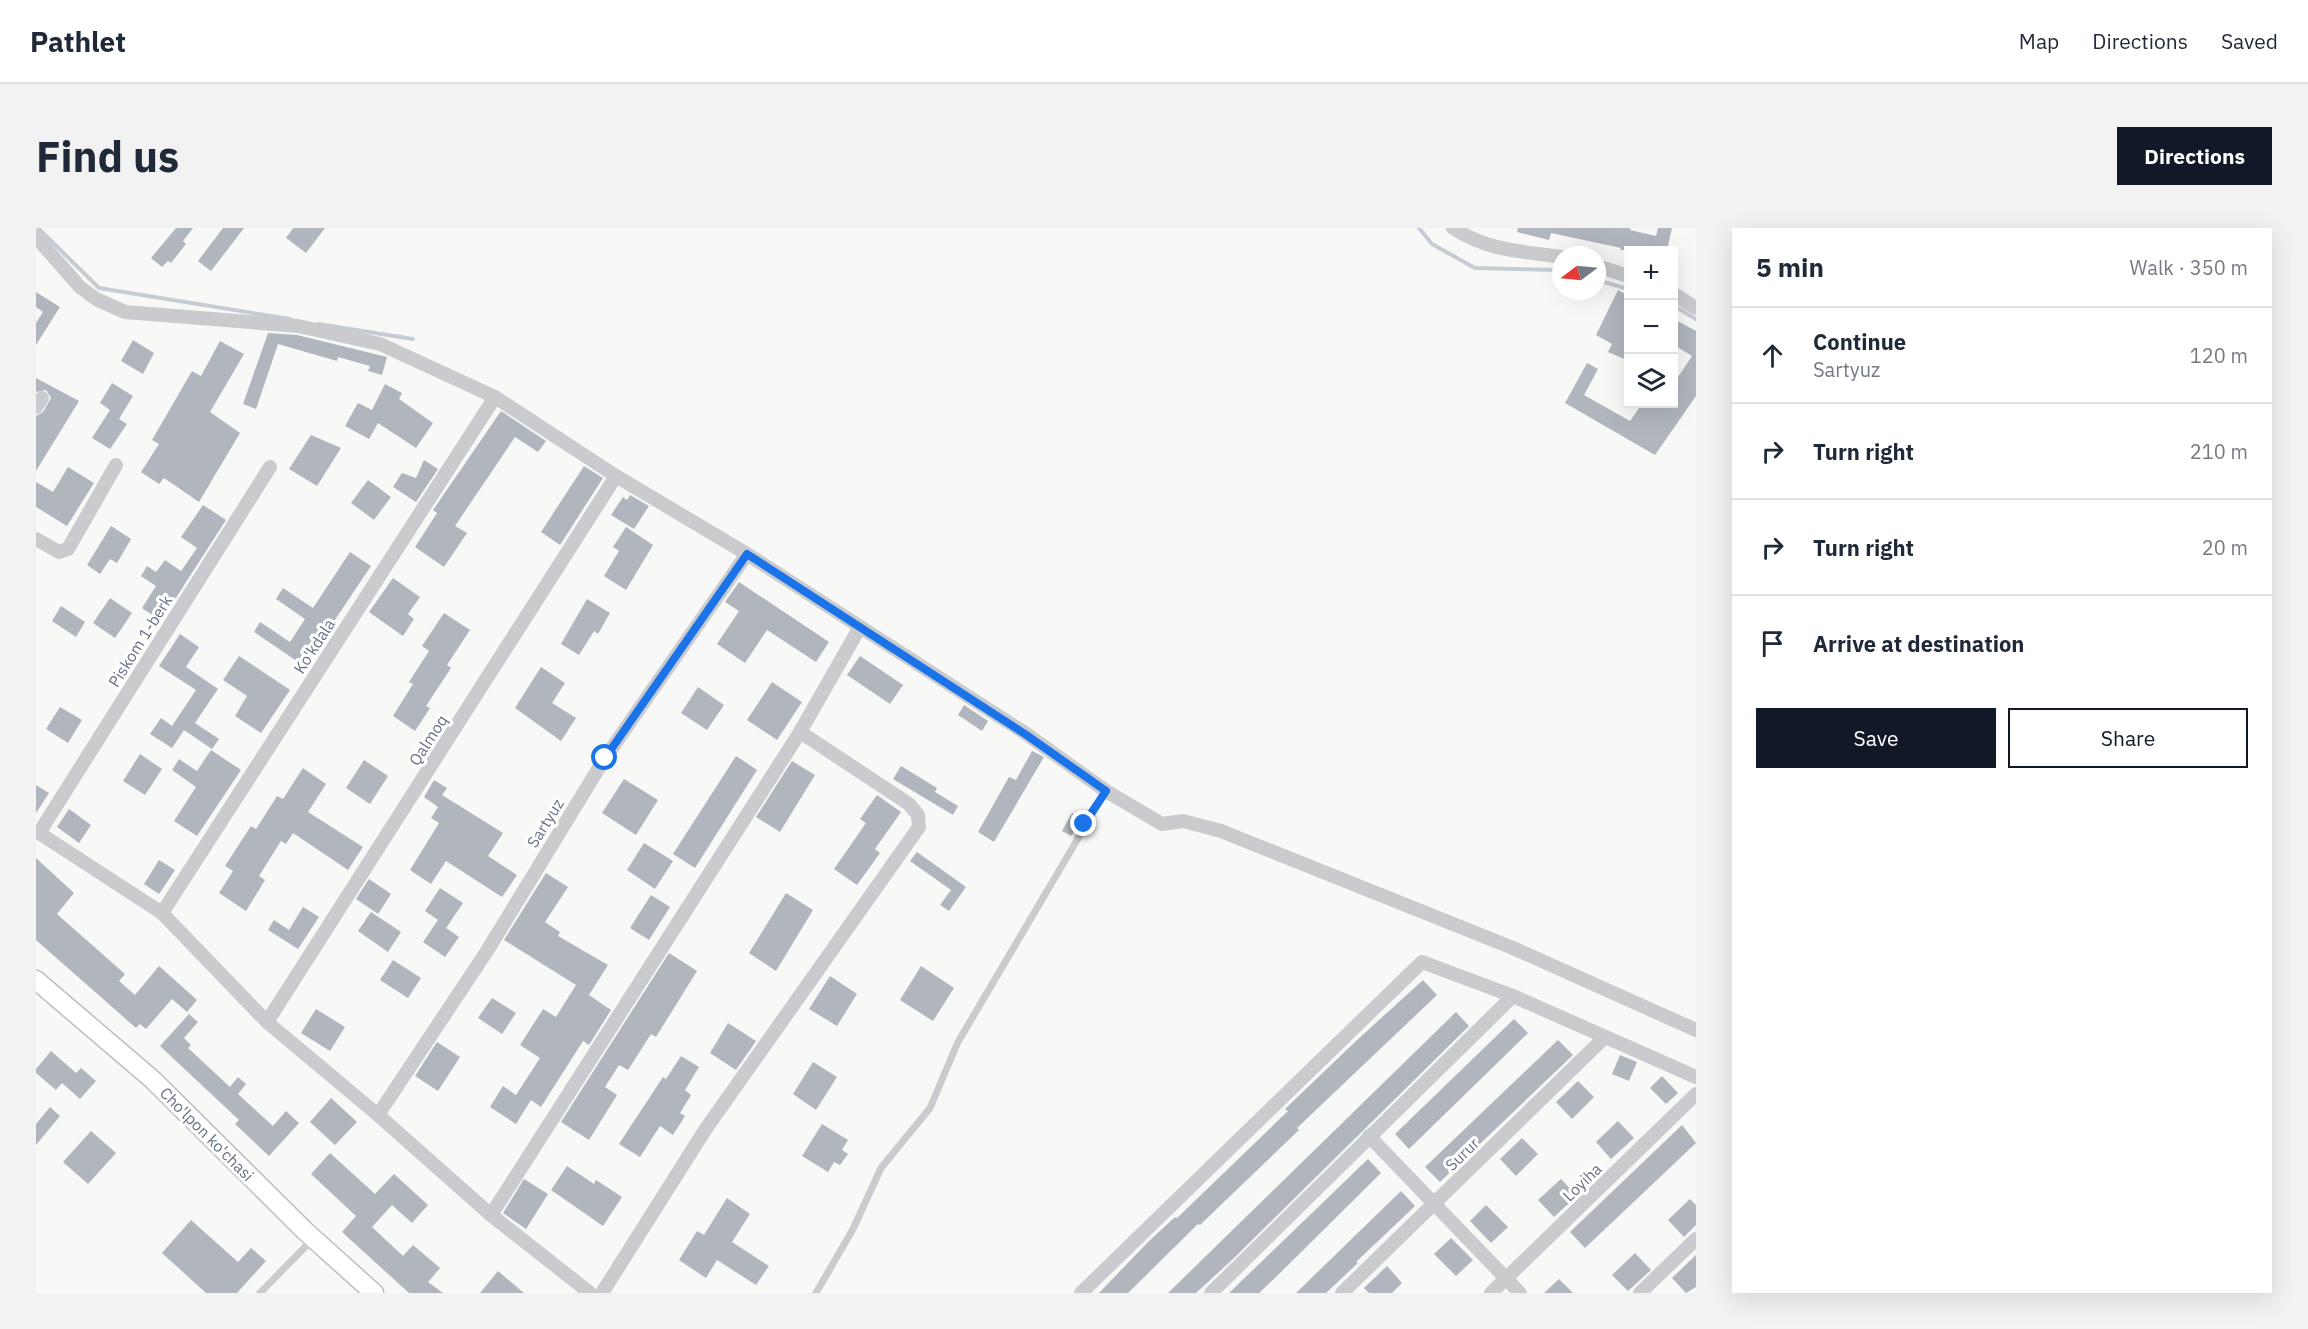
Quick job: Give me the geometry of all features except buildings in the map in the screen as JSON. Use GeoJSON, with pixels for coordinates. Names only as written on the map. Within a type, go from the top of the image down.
{"type":"FeatureCollection","features":[{"type":"Feature","properties":{"kind":"main road","name":"Cho'lpon ko'chasi"},"geometry":{"type":"LineString","coordinates":[[36,980],[153,1080],[314,1239],[374,1293]]}},
{"type":"Feature","properties":{"kind":"street"},"geometry":{"type":"LineString","coordinates":[[1453,228],[1470,239],[1491,247],[1552,256]]}},
{"type":"Feature","properties":{"kind":"street"},"geometry":{"type":"LineString","coordinates":[[36,237],[80,287],[96,299],[125,312],[298,326],[380,344],[495,397],[616,476],[747,554],[1025,734],[1106,791],[1162,824],[1184,821],[1221,831],[1513,948],[1696,1030]]}},
{"type":"Feature","properties":{"kind":"street"},"geometry":{"type":"LineString","coordinates":[[1606,269],[1624,274]]}},
{"type":"Feature","properties":{"kind":"street"},"geometry":{"type":"LineString","coordinates":[[1678,297],[1696,308]]}},
{"type":"Feature","properties":{"kind":"street","name":"Ko'kdala"},"geometry":{"type":"LineString","coordinates":[[162,914],[495,397]]}},
{"type":"Feature","properties":{"kind":"street"},"geometry":{"type":"LineString","coordinates":[[36,538],[59,552],[68,549],[116,465]]}},
{"type":"Feature","properties":{"kind":"street","name":"Piskom 1-berk"},"geometry":{"type":"LineString","coordinates":[[37,832],[270,467]]}},
{"type":"Feature","properties":{"kind":"street","name":"Qalmoq"},"geometry":{"type":"LineString","coordinates":[[267,1022],[616,476]]}},
{"type":"Feature","properties":{"kind":"street","name":"Sartyuz"},"geometry":{"type":"LineString","coordinates":[[378,1115],[488,951],[605,758],[747,554]]}},
{"type":"Feature","properties":{"kind":"street"},"geometry":{"type":"LineString","coordinates":[[491,1215],[800,732],[860,627]]}},
{"type":"Feature","properties":{"kind":"street"},"geometry":{"type":"LineString","coordinates":[[602,1293],[705,1130],[918,827],[918,815],[909,804],[800,732]]}},
{"type":"Feature","properties":{"kind":"street"},"geometry":{"type":"LineString","coordinates":[[37,832],[162,914],[267,1022],[378,1115],[491,1215],[590,1293]]}},
{"type":"Feature","properties":{"kind":"street"},"geometry":{"type":"LineString","coordinates":[[1081,1293],[1422,962],[1513,996],[1696,1077]]}},
{"type":"Feature","properties":{"kind":"street"},"geometry":{"type":"LineString","coordinates":[[1211,1293],[1513,996]]}},
{"type":"Feature","properties":{"kind":"street","name":"Surur"},"geometry":{"type":"LineString","coordinates":[[1342,1293],[1604,1038]]}},
{"type":"Feature","properties":{"kind":"street","name":"Loyiha"},"geometry":{"type":"LineString","coordinates":[[1491,1293],[1696,1094]]}},
{"type":"Feature","properties":{"kind":"street"},"geometry":{"type":"LineString","coordinates":[[1369,1136],[1520,1293]]}},
{"type":"Feature","properties":{"kind":"street"},"geometry":{"type":"LineString","coordinates":[[1640,1293],[1696,1239]]}},
{"type":"Feature","properties":{"kind":"lane"},"geometry":{"type":"LineString","coordinates":[[816,1293],[853,1229],[881,1168],[930,1108],[958,1042],[1106,791]]}},
{"type":"Feature","properties":{"kind":"lane"},"geometry":{"type":"LineString","coordinates":[[260,1293],[314,1239]]}},
{"type":"Feature","properties":{"kind":"waterway"},"geometry":{"type":"LineString","coordinates":[[38,228],[99,288],[290,319]]}},
{"type":"Feature","properties":{"kind":"waterway"},"geometry":{"type":"LineString","coordinates":[[1419,228],[1432,244],[1475,268],[1552,270]]}},
{"type":"Feature","properties":{"kind":"waterway"},"geometry":{"type":"LineString","coordinates":[[1606,283],[1624,288]]}},
{"type":"Feature","properties":{"kind":"waterway"},"geometry":{"type":"LineString","coordinates":[[1678,308],[1696,319]]}},
{"type":"Feature","properties":{"kind":"waterway"},"geometry":{"type":"LineString","coordinates":[[318,324],[413,339]]}},
{"type":"Feature","properties":{"kind":"route"},"geometry":{"type":"LineString","coordinates":[[605,758],[747,554],[1025,734],[1106,791],[1084,824]]}}]}
